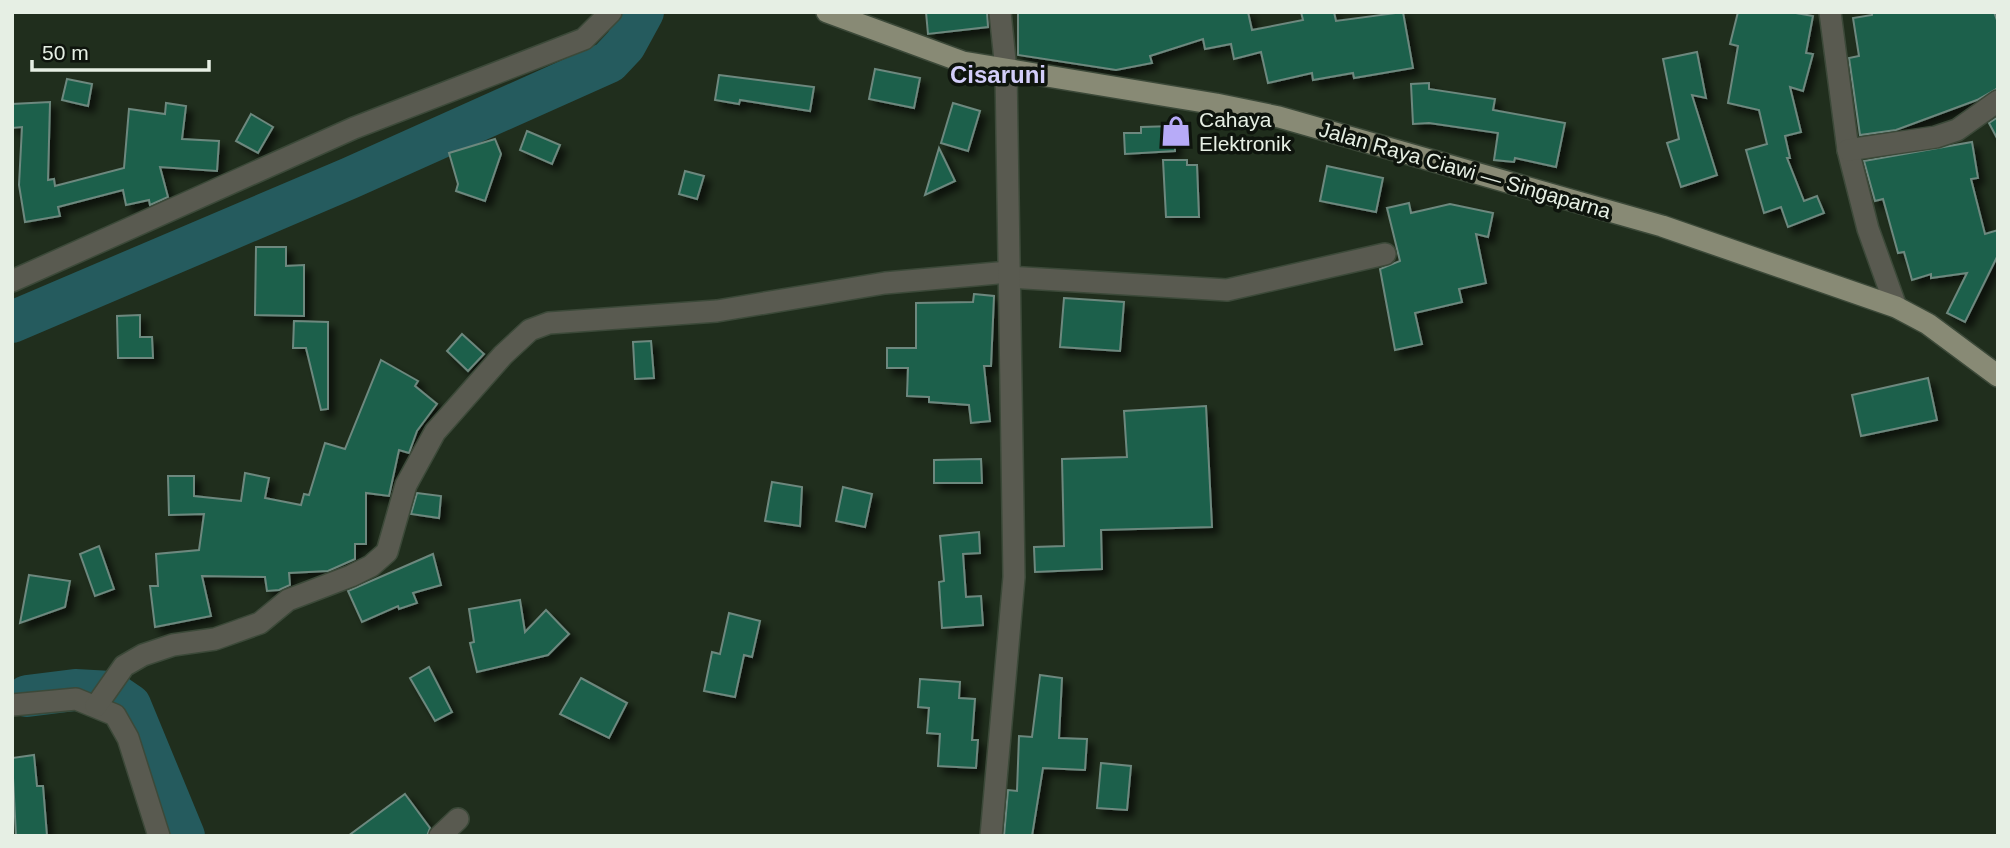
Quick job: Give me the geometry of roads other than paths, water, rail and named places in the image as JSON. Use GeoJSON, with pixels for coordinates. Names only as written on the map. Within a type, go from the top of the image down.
{"type":"FeatureCollection","features":[{"type":"Feature","properties":{"kind":"main road","name":"Jalan Raya Ciawi — Singaparna"},"geometry":{"type":"LineString","coordinates":[[827,12],[963,62],[1279,117],[1662,226],[1896,307],[1928,324],[1998,376]]}},
{"type":"Feature","properties":{"kind":"street"},"geometry":{"type":"LineString","coordinates":[[12,282],[354,128],[583,39],[605,22],[611,12]]}},
{"type":"Feature","properties":{"kind":"street"},"geometry":{"type":"LineString","coordinates":[[991,836],[1014,577],[1006,71],[1000,12]]}},
{"type":"Feature","properties":{"kind":"street"},"geometry":{"type":"LineString","coordinates":[[1830,12],[1848,150],[1868,229],[1896,307]]}},
{"type":"Feature","properties":{"kind":"street"},"geometry":{"type":"LineString","coordinates":[[1848,150],[1936,138],[1957,130],[1998,101]]}},
{"type":"Feature","properties":{"kind":"street"},"geometry":{"type":"LineString","coordinates":[[99,702],[124,666],[143,655],[173,645],[215,639],[260,623],[288,600],[371,566],[387,552],[395,535],[406,485],[435,432],[503,355],[530,330],[549,323],[717,311],[885,283],[1009,275],[1227,290],[1385,254]]}},
{"type":"Feature","properties":{"kind":"street"},"geometry":{"type":"LineString","coordinates":[[12,705],[76,698],[99,702],[115,715],[128,738],[159,836]]}},
{"type":"Feature","properties":{"kind":"street"},"geometry":{"type":"LineString","coordinates":[[440,836],[458,819]]}},
{"type":"Feature","properties":{"kind":"waterway"},"geometry":{"type":"LineString","coordinates":[[12,322],[350,178],[609,62],[625,45],[643,12]]}},
{"type":"Feature","properties":{"kind":"waterway"},"geometry":{"type":"LineString","coordinates":[[27,696],[75,690],[111,692],[130,705],[184,836]]}},
{"type":"Feature","properties":{"kind":"place","name":"Cahaya Elektronik"},"geometry":{"type":"Point","coordinates":[1176,131]}},
{"type":"Feature","properties":{"kind":"district","name":"Cisaruni"},"geometry":{"type":"Point","coordinates":[998,74]}}]}
